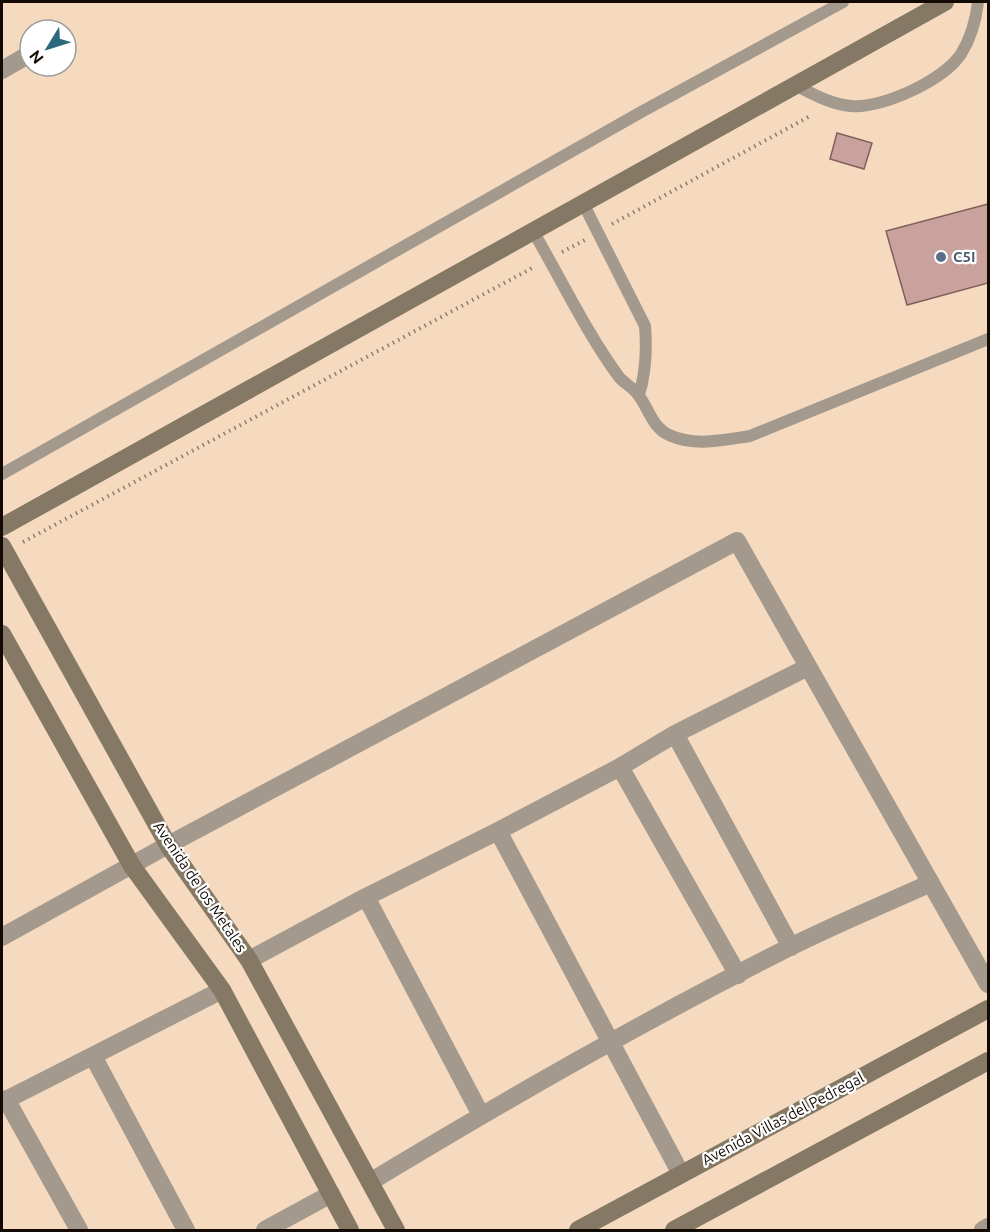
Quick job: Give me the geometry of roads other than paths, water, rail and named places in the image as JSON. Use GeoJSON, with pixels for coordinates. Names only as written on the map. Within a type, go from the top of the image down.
{"type":"FeatureCollection","features":[{"type":"Feature","properties":{"kind":"street"},"geometry":{"type":"LineString","coordinates":[[2,527],[945,2]]}},
{"type":"Feature","properties":{"kind":"street"},"geometry":{"type":"LineString","coordinates":[[2,70],[18,61]]}},
{"type":"Feature","properties":{"kind":"street"},"geometry":{"type":"LineString","coordinates":[[2,937],[168,845],[737,541],[988,984]]}},
{"type":"Feature","properties":{"kind":"street","name":"Avenida de los Metales"},"geometry":{"type":"LineString","coordinates":[[3,549],[168,845],[249,960],[396,1230]]}},
{"type":"Feature","properties":{"kind":"street"},"geometry":{"type":"LineString","coordinates":[[2,634],[132,866],[222,990],[350,1230]]}},
{"type":"Feature","properties":{"kind":"street"},"geometry":{"type":"LineString","coordinates":[[249,960],[366,897],[498,831],[675,734],[808,667]]}},
{"type":"Feature","properties":{"kind":"street"},"geometry":{"type":"LineString","coordinates":[[675,734],[791,947]]}},
{"type":"Feature","properties":{"kind":"street"},"geometry":{"type":"LineString","coordinates":[[620,766],[738,975]]}},
{"type":"Feature","properties":{"kind":"street"},"geometry":{"type":"LineString","coordinates":[[498,831],[681,1174]]}},
{"type":"Feature","properties":{"kind":"street"},"geometry":{"type":"LineString","coordinates":[[370,1182],[481,1115],[611,1042],[791,947],[931,883]]}},
{"type":"Feature","properties":{"kind":"street"},"geometry":{"type":"LineString","coordinates":[[366,897],[481,1115]]}},
{"type":"Feature","properties":{"kind":"street"},"geometry":{"type":"LineString","coordinates":[[79,1230],[4,1100],[222,990]]}},
{"type":"Feature","properties":{"kind":"street","name":"Avenida Villas del Pedregal"},"geometry":{"type":"LineString","coordinates":[[578,1230],[988,1009]]}},
{"type":"Feature","properties":{"kind":"street"},"geometry":{"type":"LineString","coordinates":[[93,1056],[186,1230]]}},
{"type":"Feature","properties":{"kind":"street"},"geometry":{"type":"LineString","coordinates":[[674,1230],[988,1061]]}},
{"type":"Feature","properties":{"kind":"street"},"geometry":{"type":"LineString","coordinates":[[265,1230],[331,1194]]}},
{"type":"Feature","properties":{"kind":"street"},"geometry":{"type":"LineString","coordinates":[[982,1230],[988,1227]]}},
{"type":"Feature","properties":{"kind":"lane"},"geometry":{"type":"LineString","coordinates":[[2,474],[643,111],[843,2]]}},
{"type":"Feature","properties":{"kind":"lane"},"geometry":{"type":"LineString","coordinates":[[795,85],[829,102],[852,106],[874,104],[903,95],[940,74],[960,56],[972,32],[978,2]]}},
{"type":"Feature","properties":{"kind":"lane"},"geometry":{"type":"LineString","coordinates":[[583,203],[645,326],[644,377],[639,395]]}},
{"type":"Feature","properties":{"kind":"lane"},"geometry":{"type":"LineString","coordinates":[[534,231],[603,352],[621,379],[639,395],[655,425],[667,434],[687,441],[713,442],[750,436],[988,339]]}},
{"type":"Feature","properties":{"kind":"place","name":"C5I"},"geometry":{"type":"Point","coordinates":[941,257]}}]}
